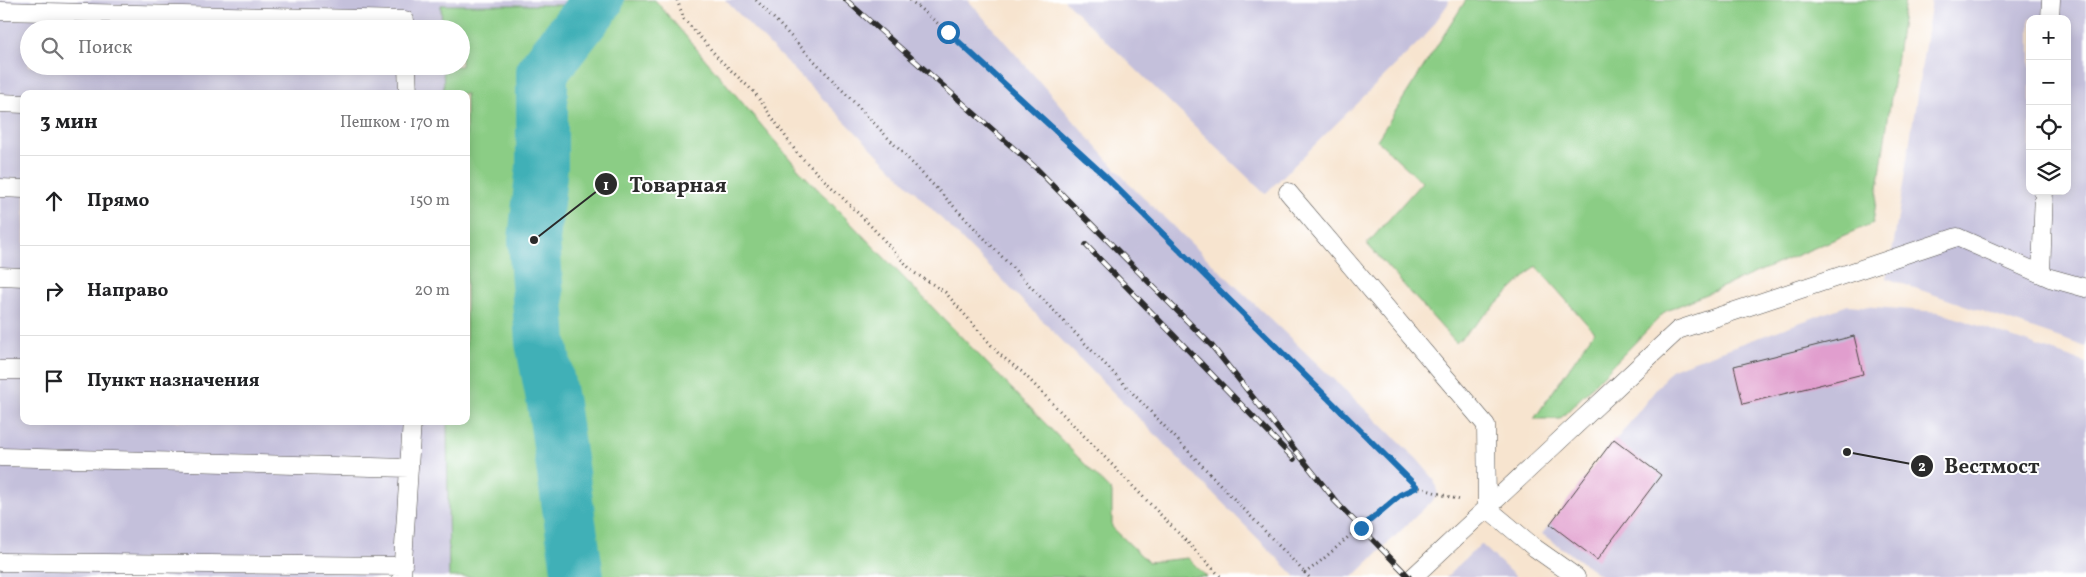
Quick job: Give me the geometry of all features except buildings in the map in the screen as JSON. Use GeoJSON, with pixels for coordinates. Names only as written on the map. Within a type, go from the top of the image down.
{"type":"FeatureCollection","features":[{"type":"Feature","properties":{"kind":"lane"},"geometry":{"type":"LineString","coordinates":[[2050,0],[2050,15]]}},
{"type":"Feature","properties":{"kind":"lane"},"geometry":{"type":"LineString","coordinates":[[0,11],[405,20]]}},
{"type":"Feature","properties":{"kind":"lane"},"geometry":{"type":"LineString","coordinates":[[407,75],[408,90]]}},
{"type":"Feature","properties":{"kind":"lane"},"geometry":{"type":"LineString","coordinates":[[0,103],[20,104]]}},
{"type":"Feature","properties":{"kind":"lane"},"geometry":{"type":"LineString","coordinates":[[0,188],[20,189]]}},
{"type":"Feature","properties":{"kind":"lane"},"geometry":{"type":"LineString","coordinates":[[1288,192],[1486,424],[1487,508],[1534,548],[1576,577]]}},
{"type":"Feature","properties":{"kind":"lane"},"geometry":{"type":"LineString","coordinates":[[2041,274],[2044,195]]}},
{"type":"Feature","properties":{"kind":"lane"},"geometry":{"type":"LineString","coordinates":[[1413,577],[1678,330],[1957,237],[2041,274],[2086,288]]}},
{"type":"Feature","properties":{"kind":"lane"},"geometry":{"type":"LineString","coordinates":[[0,276],[20,277]]}},
{"type":"Feature","properties":{"kind":"lane"},"geometry":{"type":"LineString","coordinates":[[0,370],[20,370]]}},
{"type":"Feature","properties":{"kind":"lane"},"geometry":{"type":"LineString","coordinates":[[0,562],[402,572],[412,425]]}},
{"type":"Feature","properties":{"kind":"lane"},"geometry":{"type":"LineString","coordinates":[[0,457],[409,468]]}},
{"type":"Feature","properties":{"kind":"path"},"geometry":{"type":"LineString","coordinates":[[677,0],[684,19],[721,61],[755,93],[797,152],[870,225],[913,272],[945,292],[999,354],[1022,372],[1222,577]]}},
{"type":"Feature","properties":{"kind":"path"},"geometry":{"type":"LineString","coordinates":[[756,0],[1309,577]]}},
{"type":"Feature","properties":{"kind":"path"},"geometry":{"type":"LineString","coordinates":[[910,0],[948,32],[1106,177],[1417,487],[1487,508]]}},
{"type":"Feature","properties":{"kind":"path"},"geometry":{"type":"LineString","coordinates":[[1305,573],[1392,501],[1417,487]]}},
{"type":"Feature","properties":{"kind":"shaded area"},"geometry":{"type":"Polygon","coordinates":[[[0,0],[564,0],[564,5],[441,5],[442,20],[20,20],[20,75],[443,75],[444,90],[20,90],[20,425],[447,425],[449,577],[0,577],[0,0]]]}},
{"type":"Feature","properties":{"kind":"shaded area"},"geometry":{"type":"Polygon","coordinates":[[[725,0],[968,0],[1130,185],[1417,459],[1434,479],[1438,495],[1353,577],[1296,577],[725,0]]]}},
{"type":"Feature","properties":{"kind":"shaded area"},"geometry":{"type":"Polygon","coordinates":[[[1064,0],[1449,0],[1427,34],[1265,194],[1064,0]]]}},
{"type":"Feature","properties":{"kind":"shaded area"},"geometry":{"type":"Polygon","coordinates":[[[1932,0],[2086,0],[2086,347],[1886,278],[1894,242],[1932,0]]]}},
{"type":"Feature","properties":{"kind":"shaded area"},"geometry":{"type":"Polygon","coordinates":[[[1848,305],[1939,312],[2086,363],[2086,577],[1603,577],[1542,534],[1672,369],[1848,305]]]}},
{"type":"Feature","properties":{"kind":"shaded area"},"geometry":{"type":"Polygon","coordinates":[[[1481,544],[1516,577],[1446,577],[1481,544]]]}},
{"type":"Feature","properties":{"kind":"green space"},"geometry":{"type":"Polygon","coordinates":[[[576,0],[655,0],[802,173],[1112,492],[1112,527],[1148,562],[1188,558],[1207,577],[449,577],[447,425],[470,425],[470,90],[444,90],[443,75],[470,75],[470,20],[442,20],[441,5],[564,5],[576,0]]]}},
{"type":"Feature","properties":{"kind":"green space"},"geometry":{"type":"Polygon","coordinates":[[[1466,0],[1905,0],[1873,223],[1666,311],[1560,419],[1534,419],[1594,332],[1536,266],[1456,343],[1367,244],[1422,182],[1377,140],[1466,0]]]}},
{"type":"Feature","properties":{"kind":"waterway"},"geometry":{"type":"LineString","coordinates":[[578,577],[553,404],[541,342],[534,240],[542,166],[542,72],[598,0]]}},
{"type":"Feature","properties":{"kind":"railway"},"geometry":{"type":"LineString","coordinates":[[846,0],[1036,168],[1212,346],[1339,505]]}},
{"type":"Feature","properties":{"kind":"railway"},"geometry":{"type":"LineString","coordinates":[[1086,245],[1294,459]]}},
{"type":"Feature","properties":{"kind":"railway"},"geometry":{"type":"LineString","coordinates":[[1334,500],[1409,577]]}},
{"type":"Feature","properties":{"kind":"place","name":"Товарная"},"geometry":{"type":"Point","coordinates":[534,240]}},
{"type":"Feature","properties":{"kind":"place","name":"Вестмост"},"geometry":{"type":"Point","coordinates":[1847,452]}},
{"type":"Feature","properties":{"kind":"route"},"geometry":{"type":"LineString","coordinates":[[948,32],[1106,177],[1417,487],[1400,495],[1361,528]]}}]}
